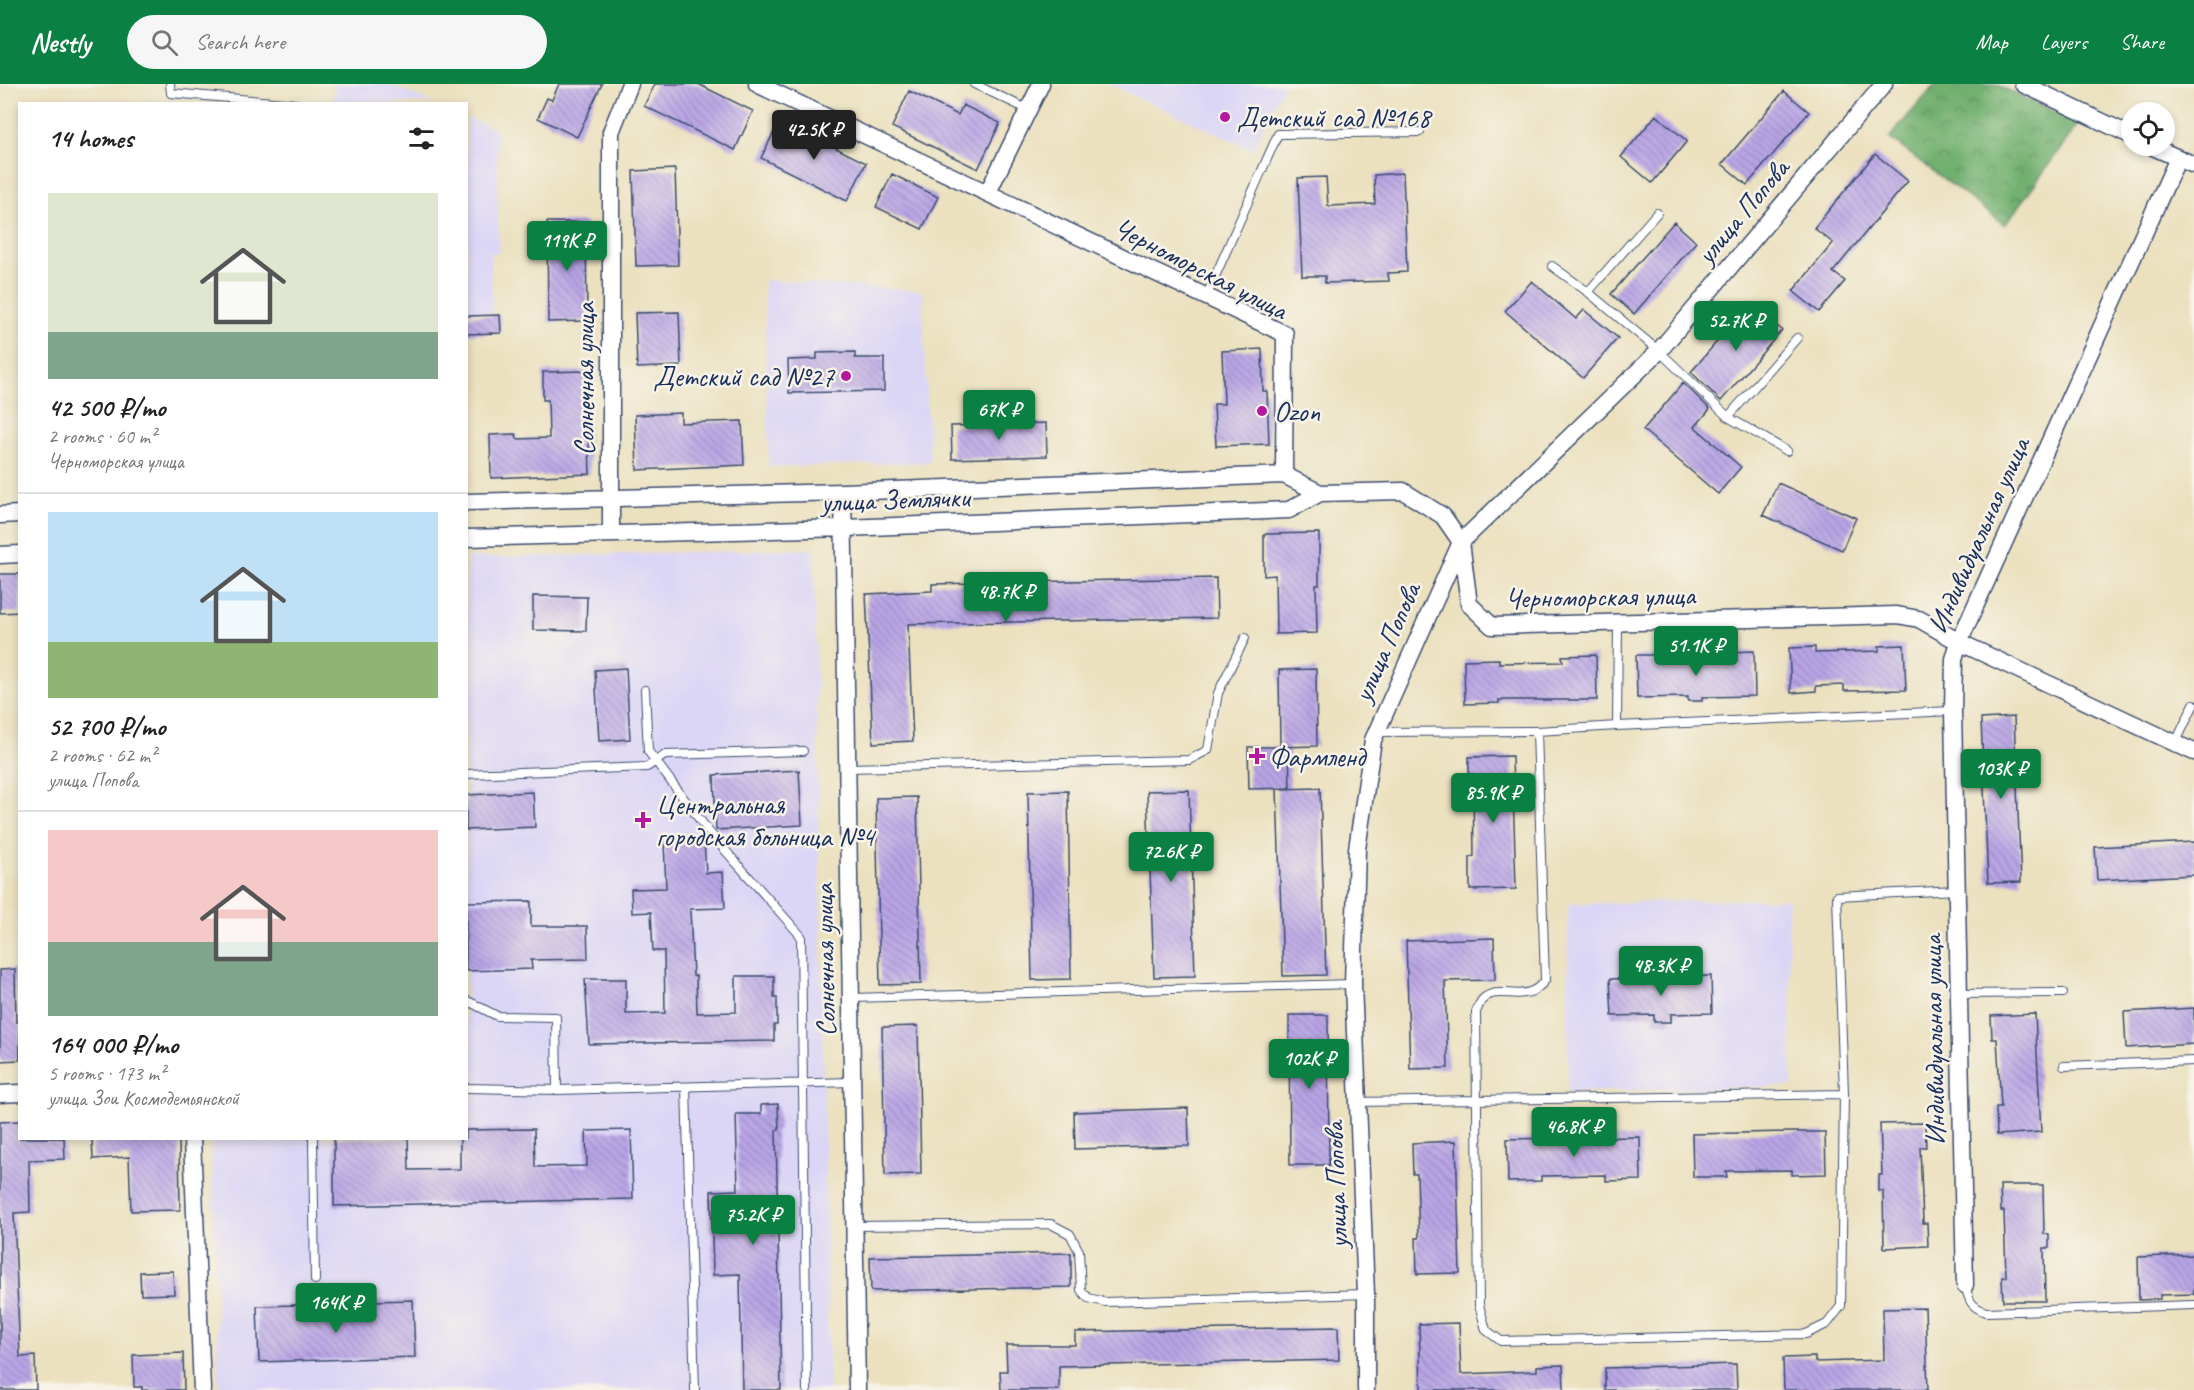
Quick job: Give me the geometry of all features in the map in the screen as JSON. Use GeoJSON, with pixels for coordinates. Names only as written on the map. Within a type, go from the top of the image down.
{"type":"FeatureCollection","features":[{"type":"Feature","properties":{"kind":"street","name":"Солнечная улица"},"geometry":{"type":"LineString","coordinates":[[611,534],[611,132],[630,84]]}},
{"type":"Feature","properties":{"kind":"street","name":"Черноморская улица"},"geometry":{"type":"LineString","coordinates":[[757,84],[1285,334],[1284,475],[1320,493],[1403,491],[1443,516],[1461,542],[1469,604],[1492,626],[1897,615],[1919,619],[1959,642],[2194,752]]}},
{"type":"Feature","properties":{"kind":"street"},"geometry":{"type":"LineString","coordinates":[[988,192],[1041,84]]}},
{"type":"Feature","properties":{"kind":"street","name":"улица Попова"},"geometry":{"type":"LineString","coordinates":[[1366,1390],[1366,1294],[1353,984],[1357,849],[1376,732],[1461,542],[1659,351],[1884,84]]}},
{"type":"Feature","properties":{"kind":"street"},"geometry":{"type":"LineString","coordinates":[[2023,84],[2121,131]]}},
{"type":"Feature","properties":{"kind":"street"},"geometry":{"type":"LineString","coordinates":[[2174,156],[2194,165]]}},
{"type":"Feature","properties":{"kind":"street","name":"Индивидуальная улица"},"geometry":{"type":"LineString","coordinates":[[1965,1285],[1953,711],[1954,659],[1959,642],[2178,158]]}},
{"type":"Feature","properties":{"kind":"street","name":"улица Землячки"},"geometry":{"type":"LineString","coordinates":[[468,502],[611,500],[1284,475]]}},
{"type":"Feature","properties":{"kind":"street","name":"Солнечная улица"},"geometry":{"type":"LineString","coordinates":[[843,492],[857,1390]]}},
{"type":"Feature","properties":{"kind":"street","name":"улица Землячки"},"geometry":{"type":"LineString","coordinates":[[468,538],[845,528],[1289,510],[1320,493]]}},
{"type":"Feature","properties":{"kind":"street"},"geometry":{"type":"LineString","coordinates":[[0,515],[18,514]]}},
{"type":"Feature","properties":{"kind":"street"},"geometry":{"type":"LineString","coordinates":[[0,555],[18,554]]}},
{"type":"Feature","properties":{"kind":"street"},"geometry":{"type":"LineString","coordinates":[[0,1094],[18,1093]]}},
{"type":"Feature","properties":{"kind":"street"},"geometry":{"type":"LineString","coordinates":[[192,1140],[202,1390]]}},
{"type":"Feature","properties":{"kind":"lane"},"geometry":{"type":"LineString","coordinates":[[170,84],[171,93],[273,102]]}},
{"type":"Feature","properties":{"kind":"lane"},"geometry":{"type":"LineString","coordinates":[[974,84],[1029,110]]}},
{"type":"Feature","properties":{"kind":"lane"},"geometry":{"type":"LineString","coordinates":[[1206,297],[1278,134],[1420,132]]}},
{"type":"Feature","properties":{"kind":"lane"},"geometry":{"type":"LineString","coordinates":[[1588,292],[1658,213]]}},
{"type":"Feature","properties":{"kind":"lane"},"geometry":{"type":"LineString","coordinates":[[1552,266],[1588,292],[1659,351],[1728,417],[1787,451]]}},
{"type":"Feature","properties":{"kind":"lane"},"geometry":{"type":"LineString","coordinates":[[1728,417],[1797,338]]}},
{"type":"Feature","properties":{"kind":"lane"},"geometry":{"type":"LineString","coordinates":[[1617,726],[1618,623]]}},
{"type":"Feature","properties":{"kind":"lane"},"geometry":{"type":"LineString","coordinates":[[848,768],[1189,760],[1208,750],[1218,693],[1245,638]]}},
{"type":"Feature","properties":{"kind":"lane"},"geometry":{"type":"LineString","coordinates":[[645,690],[648,752],[709,832],[801,936],[807,1390]]}},
{"type":"Feature","properties":{"kind":"lane"},"geometry":{"type":"LineString","coordinates":[[2175,744],[2194,704]]}},
{"type":"Feature","properties":{"kind":"lane"},"geometry":{"type":"LineString","coordinates":[[1376,732],[1537,731],[1953,711]]}},
{"type":"Feature","properties":{"kind":"lane"},"geometry":{"type":"LineString","coordinates":[[1537,731],[1545,980],[1539,989],[1528,993],[1493,994],[1483,999],[1476,1012],[1479,1305],[1486,1330],[1501,1341],[1806,1334],[1827,1324],[1841,1306],[1844,1094],[1837,896],[1957,890]]}},
{"type":"Feature","properties":{"kind":"lane"},"geometry":{"type":"LineString","coordinates":[[468,774],[647,767],[665,754],[803,751]]}},
{"type":"Feature","properties":{"kind":"lane"},"geometry":{"type":"LineString","coordinates":[[851,998],[1353,984]]}},
{"type":"Feature","properties":{"kind":"lane"},"geometry":{"type":"LineString","coordinates":[[1959,994],[2063,993]]}},
{"type":"Feature","properties":{"kind":"lane"},"geometry":{"type":"LineString","coordinates":[[468,1001],[497,1016],[556,1017],[557,1090]]}},
{"type":"Feature","properties":{"kind":"lane"},"geometry":{"type":"LineString","coordinates":[[2064,1066],[2194,1061]]}},
{"type":"Feature","properties":{"kind":"lane"},"geometry":{"type":"LineString","coordinates":[[468,1088],[557,1090],[852,1082]]}},
{"type":"Feature","properties":{"kind":"lane"},"geometry":{"type":"LineString","coordinates":[[686,1087],[694,1390]]}},
{"type":"Feature","properties":{"kind":"lane"},"geometry":{"type":"LineString","coordinates":[[1358,1102],[1844,1094]]}},
{"type":"Feature","properties":{"kind":"lane"},"geometry":{"type":"LineString","coordinates":[[313,1140],[315,1280]]}},
{"type":"Feature","properties":{"kind":"lane"},"geometry":{"type":"LineString","coordinates":[[854,1226],[1051,1224],[1070,1234],[1079,1251],[1081,1290],[1088,1298],[1105,1302],[1366,1294]]}},
{"type":"Feature","properties":{"kind":"lane"},"geometry":{"type":"LineString","coordinates":[[1965,1285],[1974,1307],[1986,1312],[2194,1305]]}},
{"type":"Feature","properties":{"kind":"shaded area"},"geometry":{"type":"Polygon","coordinates":[[[336,84],[388,84],[432,102],[332,102],[336,84]]]}},
{"type":"Feature","properties":{"kind":"shaded area","name":"Детский сад №168"},"geometry":{"type":"Polygon","coordinates":[[[1109,84],[1284,84],[1253,150],[1109,84]]]}},
{"type":"Feature","properties":{"kind":"shaded area"},"geometry":{"type":"Polygon","coordinates":[[[468,117],[496,130],[499,253],[491,253],[492,312],[468,313],[468,117]]]}},
{"type":"Feature","properties":{"kind":"shaded area","name":"Детский сад №27"},"geometry":{"type":"Polygon","coordinates":[[[764,280],[922,291],[930,462],[769,467],[764,280]]]}},
{"type":"Feature","properties":{"kind":"shaded area","name":"Центральная городская больница №4"},"geometry":{"type":"Polygon","coordinates":[[[814,549],[829,1390],[219,1390],[211,1140],[468,1140],[468,558],[814,549]]]}},
{"type":"Feature","properties":{"kind":"shaded area"},"geometry":{"type":"Polygon","coordinates":[[[1788,899],[1792,1086],[1568,1092],[1568,904],[1788,899]]]}},
{"type":"Feature","properties":{"kind":"green space"},"geometry":{"type":"Polygon","coordinates":[[[1936,84],[1995,84],[2079,123],[2005,225],[1889,138],[1936,84]]]}},
{"type":"Feature","properties":{"kind":"building"},"geometry":{"type":"Polygon","coordinates":[[[559,84],[602,84],[577,137],[538,118],[547,98],[552,100],[559,84]]]}},
{"type":"Feature","properties":{"kind":"building"},"geometry":{"type":"Polygon","coordinates":[[[655,84],[698,84],[753,111],[735,150],[644,106],[655,84]]]}},
{"type":"Feature","properties":{"kind":"building"},"geometry":{"type":"Polygon","coordinates":[[[909,91],[958,115],[963,105],[1000,123],[978,169],[892,127],[909,91]]]}},
{"type":"Feature","properties":{"kind":"building"},"geometry":{"type":"Polygon","coordinates":[[[1784,91],[1809,112],[1747,185],[1722,164],[1784,91]]]}},
{"type":"Feature","properties":{"kind":"building"},"geometry":{"type":"Polygon","coordinates":[[[1656,115],[1687,141],[1652,183],[1621,157],[1656,115]]]}},
{"type":"Feature","properties":{"kind":"building"},"geometry":{"type":"Polygon","coordinates":[[[780,120],[866,163],[847,201],[761,158],[780,120]]]}},
{"type":"Feature","properties":{"kind":"building"},"geometry":{"type":"Polygon","coordinates":[[[1875,154],[1908,181],[1833,272],[1845,281],[1819,312],[1793,291],[1833,243],[1814,228],[1875,154]]]}},
{"type":"Feature","properties":{"kind":"building"},"geometry":{"type":"Polygon","coordinates":[[[675,169],[678,265],[636,266],[633,171],[675,169]]]}},
{"type":"Feature","properties":{"kind":"building"},"geometry":{"type":"Polygon","coordinates":[[[1403,173],[1407,272],[1388,273],[1389,281],[1325,283],[1325,276],[1302,276],[1298,178],[1326,177],[1328,206],[1375,204],[1374,175],[1403,173]]]}},
{"type":"Feature","properties":{"kind":"building"},"geometry":{"type":"Polygon","coordinates":[[[892,174],[938,197],[922,229],[876,207],[892,174]]]}},
{"type":"Feature","properties":{"kind":"building"},"geometry":{"type":"Polygon","coordinates":[[[547,222],[586,222],[587,321],[548,322],[547,222]]]}},
{"type":"Feature","properties":{"kind":"building"},"geometry":{"type":"Polygon","coordinates":[[[1674,222],[1696,242],[1634,314],[1611,294],[1674,222]]]}},
{"type":"Feature","properties":{"kind":"building"},"geometry":{"type":"Polygon","coordinates":[[[1532,281],[1576,319],[1584,310],[1618,338],[1583,378],[1505,311],[1532,281]]]}},
{"type":"Feature","properties":{"kind":"building"},"geometry":{"type":"Polygon","coordinates":[[[1750,303],[1782,330],[1721,401],[1691,372],[1750,303]]]}},
{"type":"Feature","properties":{"kind":"building"},"geometry":{"type":"Polygon","coordinates":[[[679,312],[681,366],[637,368],[635,313],[679,312]]]}},
{"type":"Feature","properties":{"kind":"building"},"geometry":{"type":"Polygon","coordinates":[[[500,315],[501,333],[468,334],[468,316],[500,315]]]}},
{"type":"Feature","properties":{"kind":"building"},"geometry":{"type":"Polygon","coordinates":[[[1262,349],[1263,391],[1267,391],[1269,444],[1216,446],[1214,404],[1224,404],[1222,351],[1262,349]]]}},
{"type":"Feature","properties":{"kind":"building"},"geometry":{"type":"Polygon","coordinates":[[[855,352],[855,358],[884,358],[884,391],[789,393],[788,360],[817,359],[817,353],[855,352]]]}},
{"type":"Feature","properties":{"kind":"building"},"geometry":{"type":"Polygon","coordinates":[[[586,371],[590,474],[491,478],[490,435],[516,434],[517,439],[549,438],[548,400],[543,400],[543,372],[586,371]]]}},
{"type":"Feature","properties":{"kind":"building"},"geometry":{"type":"Polygon","coordinates":[[[1683,383],[1710,409],[1695,427],[1741,467],[1718,494],[1643,430],[1683,383]]]}},
{"type":"Feature","properties":{"kind":"building"},"geometry":{"type":"Polygon","coordinates":[[[681,413],[681,423],[742,421],[744,465],[637,470],[635,415],[681,413]]]}},
{"type":"Feature","properties":{"kind":"building"},"geometry":{"type":"Polygon","coordinates":[[[1046,423],[1047,456],[952,459],[951,426],[1046,423]]]}},
{"type":"Feature","properties":{"kind":"building"},"geometry":{"type":"Polygon","coordinates":[[[1778,483],[1856,518],[1842,550],[1763,515],[1778,483]]]}},
{"type":"Feature","properties":{"kind":"building"},"geometry":{"type":"Polygon","coordinates":[[[1319,533],[1319,585],[1316,585],[1317,633],[1276,634],[1275,575],[1264,576],[1264,534],[1319,533]]]}},
{"type":"Feature","properties":{"kind":"building"},"geometry":{"type":"Polygon","coordinates":[[[0,574],[18,574],[18,612],[0,613],[0,574]]]}},
{"type":"Feature","properties":{"kind":"building"},"geometry":{"type":"Polygon","coordinates":[[[1216,578],[1217,618],[908,624],[913,741],[873,743],[866,594],[932,591],[932,584],[1216,578]]]}},
{"type":"Feature","properties":{"kind":"building"},"geometry":{"type":"Polygon","coordinates":[[[533,596],[587,597],[586,631],[533,630],[533,596]]]}},
{"type":"Feature","properties":{"kind":"building"},"geometry":{"type":"Polygon","coordinates":[[[1904,645],[1906,690],[1844,691],[1844,685],[1816,686],[1816,691],[1791,693],[1789,648],[1815,647],[1815,653],[1879,651],[1879,646],[1904,645]]]}},
{"type":"Feature","properties":{"kind":"building"},"geometry":{"type":"Polygon","coordinates":[[[1754,651],[1755,696],[1702,697],[1702,701],[1688,701],[1688,697],[1637,698],[1636,655],[1663,655],[1663,660],[1728,658],[1728,652],[1754,651]]]}},
{"type":"Feature","properties":{"kind":"building"},"geometry":{"type":"Polygon","coordinates":[[[1596,655],[1597,700],[1499,700],[1499,703],[1465,704],[1464,660],[1499,659],[1499,663],[1563,662],[1562,656],[1596,655]]]}},
{"type":"Feature","properties":{"kind":"building"},"geometry":{"type":"Polygon","coordinates":[[[626,668],[630,739],[599,741],[595,670],[626,668]]]}},
{"type":"Feature","properties":{"kind":"building"},"geometry":{"type":"Polygon","coordinates":[[[1316,669],[1317,746],[1280,747],[1279,670],[1316,669]]]}},
{"type":"Feature","properties":{"kind":"building"},"geometry":{"type":"Polygon","coordinates":[[[2014,717],[2021,882],[1988,883],[1981,719],[2014,717]]]}},
{"type":"Feature","properties":{"kind":"building"},"geometry":{"type":"Polygon","coordinates":[[[1248,747],[1289,747],[1290,788],[1249,789],[1248,747]]]}},
{"type":"Feature","properties":{"kind":"building"},"geometry":{"type":"Polygon","coordinates":[[[1512,756],[1516,889],[1470,890],[1470,857],[1474,856],[1473,789],[1469,789],[1469,757],[1512,756]]]}},
{"type":"Feature","properties":{"kind":"building"},"geometry":{"type":"Polygon","coordinates":[[[799,770],[802,825],[716,830],[714,775],[799,770]]]}},
{"type":"Feature","properties":{"kind":"building"},"geometry":{"type":"Polygon","coordinates":[[[1320,788],[1326,975],[1283,976],[1277,789],[1320,788]]]}},
{"type":"Feature","properties":{"kind":"building"},"geometry":{"type":"Polygon","coordinates":[[[1189,790],[1195,976],[1154,977],[1147,791],[1189,790]]]}},
{"type":"Feature","properties":{"kind":"building"},"geometry":{"type":"Polygon","coordinates":[[[1068,791],[1071,979],[1032,980],[1028,792],[1068,791]]]}},
{"type":"Feature","properties":{"kind":"building"},"geometry":{"type":"Polygon","coordinates":[[[533,792],[535,827],[468,830],[468,795],[533,792]]]}},
{"type":"Feature","properties":{"kind":"building"},"geometry":{"type":"Polygon","coordinates":[[[917,797],[921,984],[880,985],[876,798],[917,797]]]}},
{"type":"Feature","properties":{"kind":"building"},"geometry":{"type":"Polygon","coordinates":[[[704,840],[706,873],[723,872],[725,908],[690,909],[697,1013],[736,1012],[736,976],[774,976],[777,1025],[774,1025],[774,1041],[589,1044],[585,979],[626,979],[626,1014],[665,1013],[664,951],[653,951],[651,912],[632,913],[631,889],[666,888],[664,841],[704,840]]]}},
{"type":"Feature","properties":{"kind":"building"},"geometry":{"type":"Polygon","coordinates":[[[2194,842],[2194,875],[2097,880],[2095,847],[2194,842]]]}},
{"type":"Feature","properties":{"kind":"building"},"geometry":{"type":"Polygon","coordinates":[[[531,901],[531,926],[587,926],[588,959],[531,960],[532,969],[468,971],[468,902],[531,901]]]}},
{"type":"Feature","properties":{"kind":"building"},"geometry":{"type":"Polygon","coordinates":[[[1494,938],[1495,980],[1445,981],[1448,1068],[1410,1069],[1406,941],[1494,938]]]}},
{"type":"Feature","properties":{"kind":"building"},"geometry":{"type":"Polygon","coordinates":[[[15,969],[18,1060],[0,1061],[0,970],[15,969]]]}},
{"type":"Feature","properties":{"kind":"building"},"geometry":{"type":"Polygon","coordinates":[[[1711,976],[1712,1013],[1671,1014],[1671,1022],[1654,1022],[1654,1015],[1612,1016],[1610,979],[1711,976]]]}},
{"type":"Feature","properties":{"kind":"building"},"geometry":{"type":"Polygon","coordinates":[[[2194,1008],[2194,1044],[2126,1048],[2124,1012],[2194,1008]]]}},
{"type":"Feature","properties":{"kind":"building"},"geometry":{"type":"Polygon","coordinates":[[[2035,1014],[2041,1132],[1997,1135],[1996,1107],[2001,1107],[1997,1039],[1992,1039],[1991,1016],[2035,1014]]]}},
{"type":"Feature","properties":{"kind":"building"},"geometry":{"type":"Polygon","coordinates":[[[1289,1015],[1328,1015],[1329,1165],[1290,1165],[1289,1015]]]}},
{"type":"Feature","properties":{"kind":"building"},"geometry":{"type":"Polygon","coordinates":[[[918,1026],[921,1174],[885,1175],[882,1027],[918,1026]]]}},
{"type":"Feature","properties":{"kind":"building"},"geometry":{"type":"Polygon","coordinates":[[[778,1104],[779,1130],[776,1130],[781,1390],[742,1390],[740,1274],[713,1275],[711,1191],[738,1190],[736,1114],[761,1114],[761,1105],[778,1104]]]}},
{"type":"Feature","properties":{"kind":"building"},"geometry":{"type":"Polygon","coordinates":[[[1188,1108],[1189,1146],[1075,1149],[1074,1112],[1188,1108]]]}},
{"type":"Feature","properties":{"kind":"building"},"geometry":{"type":"Polygon","coordinates":[[[18,1121],[18,1140],[64,1140],[65,1159],[29,1160],[30,1212],[14,1213],[20,1357],[35,1356],[36,1390],[0,1390],[0,1122],[18,1121]]]}},
{"type":"Feature","properties":{"kind":"building"},"geometry":{"type":"Polygon","coordinates":[[[1925,1123],[1926,1147],[1920,1147],[1923,1223],[1927,1223],[1928,1246],[1884,1248],[1883,1191],[1879,1191],[1879,1175],[1882,1175],[1880,1124],[1925,1123]]]}},
{"type":"Feature","properties":{"kind":"building"},"geometry":{"type":"Polygon","coordinates":[[[534,1129],[535,1167],[587,1166],[586,1131],[631,1130],[633,1199],[334,1206],[334,1140],[408,1140],[409,1170],[460,1169],[460,1140],[468,1140],[468,1130],[534,1129]]]}},
{"type":"Feature","properties":{"kind":"building"},"geometry":{"type":"Polygon","coordinates":[[[1825,1132],[1826,1174],[1792,1175],[1792,1170],[1726,1171],[1727,1177],[1693,1177],[1692,1134],[1825,1132]]]}},
{"type":"Feature","properties":{"kind":"building"},"geometry":{"type":"Polygon","coordinates":[[[1640,1137],[1641,1180],[1606,1181],[1606,1175],[1541,1176],[1541,1181],[1508,1182],[1507,1139],[1640,1137]]]}},
{"type":"Feature","properties":{"kind":"building"},"geometry":{"type":"Polygon","coordinates":[[[92,1140],[179,1140],[180,1210],[131,1211],[129,1157],[93,1159],[92,1140]]]}},
{"type":"Feature","properties":{"kind":"building"},"geometry":{"type":"Polygon","coordinates":[[[1456,1141],[1460,1273],[1417,1274],[1416,1238],[1419,1238],[1417,1174],[1413,1174],[1412,1143],[1456,1141]]]}},
{"type":"Feature","properties":{"kind":"building"},"geometry":{"type":"Polygon","coordinates":[[[2000,1185],[2043,1185],[2044,1234],[2049,1234],[2049,1248],[2044,1248],[2045,1301],[2003,1301],[2002,1277],[2006,1277],[2004,1211],[2001,1211],[2000,1185]]]}},
{"type":"Feature","properties":{"kind":"building"},"geometry":{"type":"Polygon","coordinates":[[[1071,1253],[1071,1287],[871,1291],[870,1257],[1071,1253]]]}},
{"type":"Feature","properties":{"kind":"building"},"geometry":{"type":"Polygon","coordinates":[[[2194,1255],[2194,1294],[2160,1295],[2160,1299],[2139,1300],[2138,1257],[2194,1255]]]}},
{"type":"Feature","properties":{"kind":"building"},"geometry":{"type":"Polygon","coordinates":[[[173,1271],[174,1294],[141,1295],[140,1272],[173,1271]]]}},
{"type":"Feature","properties":{"kind":"building"},"geometry":{"type":"Polygon","coordinates":[[[413,1300],[415,1357],[259,1362],[257,1306],[298,1305],[298,1318],[323,1317],[328,1310],[336,1307],[343,1309],[349,1317],[373,1316],[373,1301],[413,1300]]]}},
{"type":"Feature","properties":{"kind":"building"},"geometry":{"type":"Polygon","coordinates":[[[1925,1308],[1928,1390],[1784,1390],[1783,1358],[1815,1357],[1815,1362],[1884,1360],[1883,1309],[1925,1308]]]}},
{"type":"Feature","properties":{"kind":"building"},"geometry":{"type":"Polygon","coordinates":[[[1459,1323],[1461,1374],[1537,1371],[1537,1366],[1563,1365],[1564,1390],[1421,1390],[1419,1324],[1459,1323]]]}},
{"type":"Feature","properties":{"kind":"building"},"geometry":{"type":"Polygon","coordinates":[[[1338,1327],[1339,1360],[1059,1366],[1059,1390],[1001,1390],[1000,1371],[1007,1371],[1006,1345],[1075,1345],[1075,1332],[1338,1327]]]}},
{"type":"Feature","properties":{"kind":"building"},"geometry":{"type":"Polygon","coordinates":[[[183,1353],[184,1390],[142,1390],[142,1387],[134,1387],[133,1355],[183,1353]]]}},
{"type":"Feature","properties":{"kind":"building"},"geometry":{"type":"Polygon","coordinates":[[[1736,1364],[1737,1390],[1605,1390],[1605,1368],[1736,1364]]]}},
{"type":"Feature","properties":{"kind":"place","name":"Детский сад №168"},"geometry":{"type":"Point","coordinates":[1225,117]}},
{"type":"Feature","properties":{"kind":"place","name":"Детский сад №27"},"geometry":{"type":"Point","coordinates":[846,376]}},
{"type":"Feature","properties":{"kind":"place","name":"Ozon"},"geometry":{"type":"Point","coordinates":[1262,411]}},
{"type":"Feature","properties":{"kind":"place","name":"Фармленд"},"geometry":{"type":"Point","coordinates":[1257,756]}},
{"type":"Feature","properties":{"kind":"place","name":"Центральная городская больница №4"},"geometry":{"type":"Point","coordinates":[643,820]}}]}
